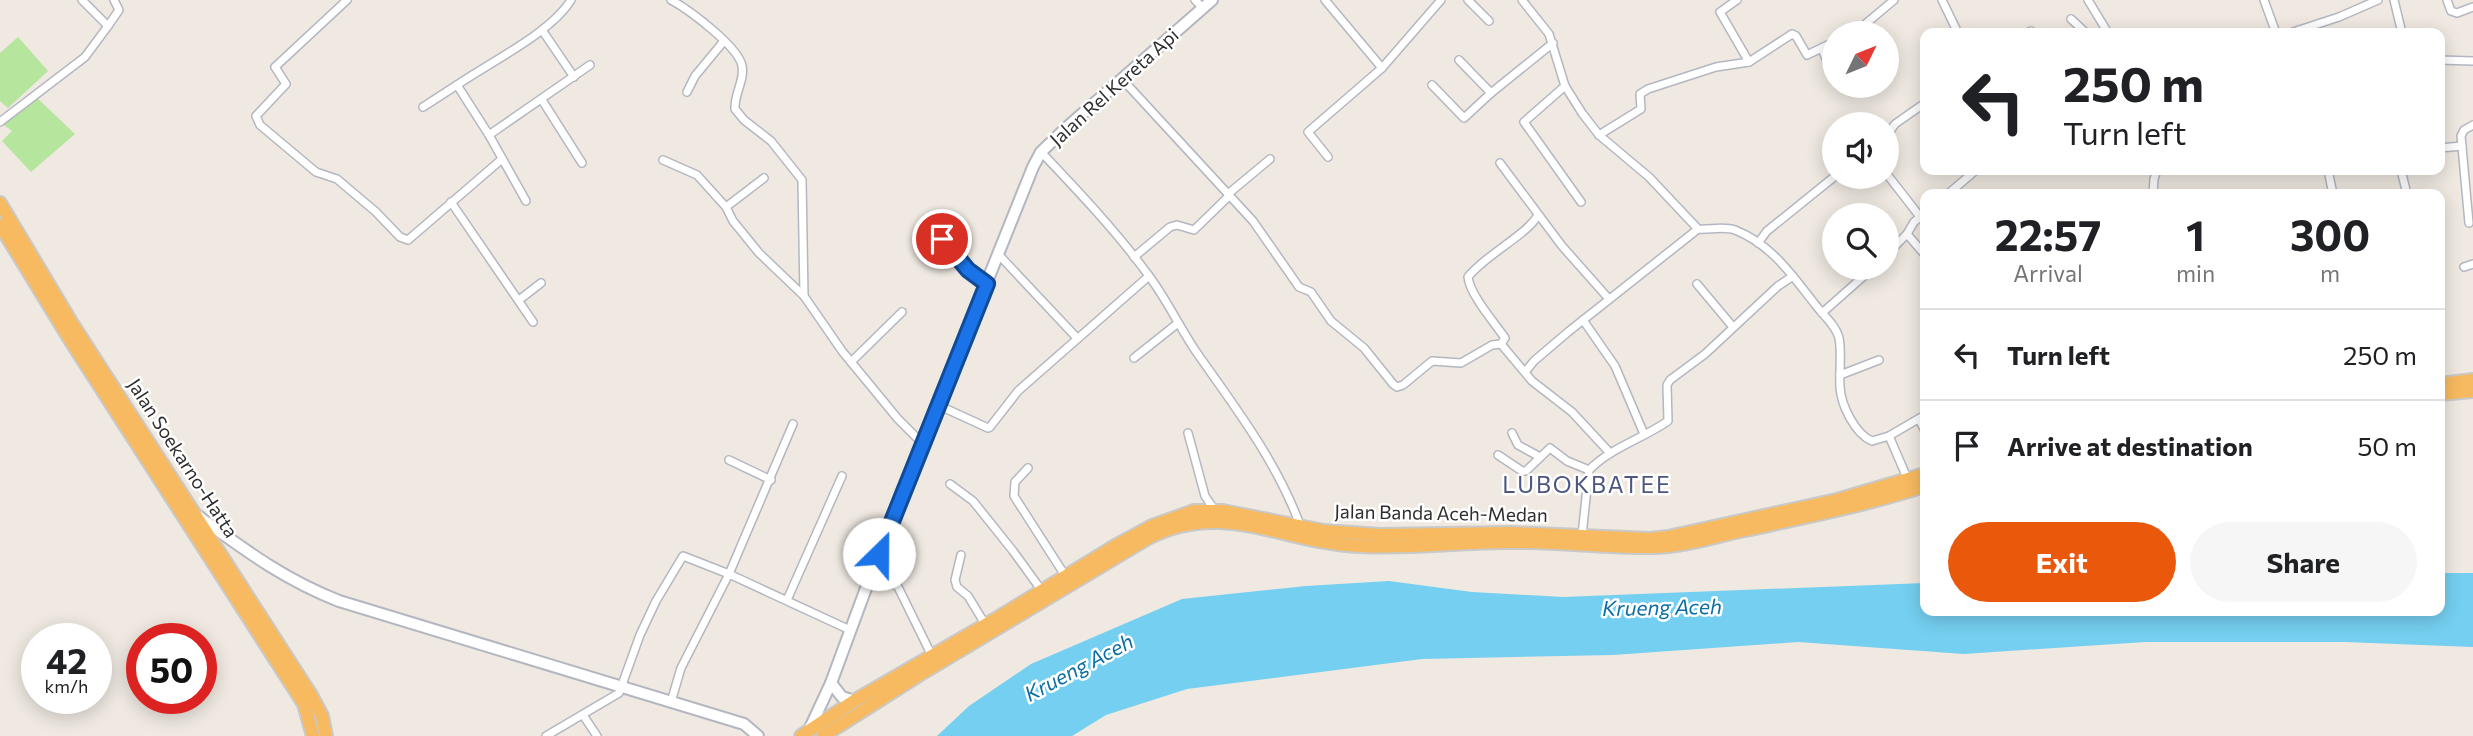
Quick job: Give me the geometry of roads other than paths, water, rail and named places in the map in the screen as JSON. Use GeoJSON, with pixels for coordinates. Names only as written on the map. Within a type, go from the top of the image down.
{"type":"FeatureCollection","features":[{"type":"Feature","properties":{"kind":"highway","name":"Jalan Soekarno-Hatta"},"geometry":{"type":"LineString","coordinates":[[0,204],[71,322],[118,392],[127,417],[304,704],[313,736]]}},
{"type":"Feature","properties":{"kind":"highway","name":"Jalan Soekarno-Hatta"},"geometry":{"type":"LineString","coordinates":[[0,225],[112,404],[127,417],[196,514],[311,695],[322,716],[326,736]]}},
{"type":"Feature","properties":{"kind":"highway"},"geometry":{"type":"LineString","coordinates":[[2445,383],[2473,380]]}},
{"type":"Feature","properties":{"kind":"highway"},"geometry":{"type":"LineString","coordinates":[[2445,394],[2473,391]]}},
{"type":"Feature","properties":{"kind":"highway","name":"Jalan Banda Aceh-Medan"},"geometry":{"type":"LineString","coordinates":[[823,736],[1115,546],[1160,523],[1194,511],[1214,510],[1324,531],[1380,535],[1510,533],[1658,538],[1786,516],[1920,476]]}},
{"type":"Feature","properties":{"kind":"highway","name":"Jalan Banda Aceh-Medan"},"geometry":{"type":"LineString","coordinates":[[806,732],[932,654],[1175,526],[1223,520],[1326,544],[1372,547],[1509,541],[1668,546],[1786,516],[1920,487]]}},
{"type":"Feature","properties":{"kind":"main road","name":"Jalan Rel Kereta Api"},"geometry":{"type":"LineString","coordinates":[[806,732],[831,682],[962,344],[1041,152],[1199,4],[1212,0]]}},
{"type":"Feature","properties":{"kind":"main road"},"geometry":{"type":"LineString","coordinates":[[196,514],[265,565],[315,592],[418,627],[744,724],[758,736]]}},
{"type":"Feature","properties":{"kind":"main road"},"geometry":{"type":"LineString","coordinates":[[831,682],[842,697],[854,701]]}},
{"type":"Feature","properties":{"kind":"street"},"geometry":{"type":"LineString","coordinates":[[82,0],[108,26]]}},
{"type":"Feature","properties":{"kind":"street"},"geometry":{"type":"LineString","coordinates":[[0,121],[85,57],[119,10],[114,0]]}},
{"type":"Feature","properties":{"kind":"street"},"geometry":{"type":"LineString","coordinates":[[347,0],[275,67],[286,84],[256,119],[316,172],[337,179],[376,212],[400,237],[408,240],[502,159]]}},
{"type":"Feature","properties":{"kind":"street"},"geometry":{"type":"LineString","coordinates":[[423,107],[542,30],[564,12],[571,0]]}},
{"type":"Feature","properties":{"kind":"street"},"geometry":{"type":"LineString","coordinates":[[672,0],[724,41],[737,55],[743,68],[735,109],[744,120],[771,141],[802,180],[804,296]]}},
{"type":"Feature","properties":{"kind":"street"},"geometry":{"type":"LineString","coordinates":[[1325,0],[1382,68]]}},
{"type":"Feature","properties":{"kind":"street"},"geometry":{"type":"LineString","coordinates":[[1328,157],[1308,132],[1382,68],[1441,0]]}},
{"type":"Feature","properties":{"kind":"street"},"geometry":{"type":"LineString","coordinates":[[1468,0],[1489,21]]}},
{"type":"Feature","properties":{"kind":"street"},"geometry":{"type":"LineString","coordinates":[[1522,0],[1546,29],[1553,43],[1556,63],[1565,86],[1576,104],[1600,135],[1649,177],[1698,229]]}},
{"type":"Feature","properties":{"kind":"street"},"geometry":{"type":"LineString","coordinates":[[1737,0],[1720,12],[1749,62]]}},
{"type":"Feature","properties":{"kind":"street"},"geometry":{"type":"LineString","coordinates":[[1869,21],[1894,0]]}},
{"type":"Feature","properties":{"kind":"street"},"geometry":{"type":"LineString","coordinates":[[1942,0],[1956,28]]}},
{"type":"Feature","properties":{"kind":"street"},"geometry":{"type":"LineString","coordinates":[[2088,0],[2105,28]]}},
{"type":"Feature","properties":{"kind":"street"},"geometry":{"type":"LineString","coordinates":[[2264,0],[2274,28]]}},
{"type":"Feature","properties":{"kind":"street"},"geometry":{"type":"LineString","coordinates":[[2305,28],[2378,0]]}},
{"type":"Feature","properties":{"kind":"street"},"geometry":{"type":"LineString","coordinates":[[2394,0],[2401,28]]}},
{"type":"Feature","properties":{"kind":"street"},"geometry":{"type":"LineString","coordinates":[[2447,0],[2451,10],[2457,13],[2473,7]]}},
{"type":"Feature","properties":{"kind":"street"},"geometry":{"type":"LineString","coordinates":[[2071,19],[2081,28]]}},
{"type":"Feature","properties":{"kind":"street"},"geometry":{"type":"LineString","coordinates":[[542,30],[574,77]]}},
{"type":"Feature","properties":{"kind":"street"},"geometry":{"type":"LineString","coordinates":[[1600,135],[1641,109],[1641,92],[1716,67],[1749,62],[1791,34],[1796,36],[1807,55],[1822,49]]}},
{"type":"Feature","properties":{"kind":"street"},"geometry":{"type":"LineString","coordinates":[[687,92],[695,76],[724,41]]}},
{"type":"Feature","properties":{"kind":"street"},"geometry":{"type":"LineString","coordinates":[[1433,85],[1464,118],[1553,43]]}},
{"type":"Feature","properties":{"kind":"street"},"geometry":{"type":"LineString","coordinates":[[1459,60],[1491,93]]}},
{"type":"Feature","properties":{"kind":"street"},"geometry":{"type":"LineString","coordinates":[[2445,60],[2473,61]]}},
{"type":"Feature","properties":{"kind":"street"},"geometry":{"type":"LineString","coordinates":[[489,135],[590,65]]}},
{"type":"Feature","properties":{"kind":"street"},"geometry":{"type":"LineString","coordinates":[[1122,79],[1253,221],[1299,287],[1311,292],[1331,321],[1364,348],[1392,384],[1398,387],[1432,361],[1461,363],[1492,345],[1501,344],[1505,338],[1468,282],[1468,276],[1534,223],[1538,215]]}},
{"type":"Feature","properties":{"kind":"street"},"geometry":{"type":"LineString","coordinates":[[457,85],[526,201]]}},
{"type":"Feature","properties":{"kind":"street"},"geometry":{"type":"LineString","coordinates":[[1565,86],[1524,122],[1581,202]]}},
{"type":"Feature","properties":{"kind":"street"},"geometry":{"type":"LineString","coordinates":[[542,100],[582,163]]}},
{"type":"Feature","properties":{"kind":"street"},"geometry":{"type":"LineString","coordinates":[[1899,121],[1920,106]]}},
{"type":"Feature","properties":{"kind":"street"},"geometry":{"type":"LineString","coordinates":[[2469,223],[2461,136],[2464,130],[2473,125]]}},
{"type":"Feature","properties":{"kind":"street"},"geometry":{"type":"LineString","coordinates":[[2445,148],[2462,146]]}},
{"type":"Feature","properties":{"kind":"street"},"geometry":{"type":"LineString","coordinates":[[1041,152],[1081,194],[1149,276],[1255,438],[1276,473],[1300,525]]}},
{"type":"Feature","properties":{"kind":"street"},"geometry":{"type":"LineString","coordinates":[[1134,257],[1170,227],[1177,225],[1194,230],[1270,159]]}},
{"type":"Feature","properties":{"kind":"street"},"geometry":{"type":"LineString","coordinates":[[663,160],[697,174],[760,253],[804,296],[851,362],[909,433],[924,444]]}},
{"type":"Feature","properties":{"kind":"street"},"geometry":{"type":"LineString","coordinates":[[1500,163],[1562,246],[1609,299]]}},
{"type":"Feature","properties":{"kind":"street"},"geometry":{"type":"LineString","coordinates":[[1955,189],[1970,175]]}},
{"type":"Feature","properties":{"kind":"street"},"geometry":{"type":"LineString","coordinates":[[726,207],[764,178]]}},
{"type":"Feature","properties":{"kind":"street"},"geometry":{"type":"LineString","coordinates":[[1758,243],[1767,231],[1822,187]]}},
{"type":"Feature","properties":{"kind":"street"},"geometry":{"type":"LineString","coordinates":[[1899,188],[1920,213]]}},
{"type":"Feature","properties":{"kind":"street"},"geometry":{"type":"LineString","coordinates":[[451,202],[533,322]]}},
{"type":"Feature","properties":{"kind":"street"},"geometry":{"type":"LineString","coordinates":[[1899,242],[1920,218]]}},
{"type":"Feature","properties":{"kind":"street"},"geometry":{"type":"LineString","coordinates":[[927,220],[968,270],[987,284]]}},
{"type":"Feature","properties":{"kind":"street"},"geometry":{"type":"LineString","coordinates":[[1525,372],[1534,361],[1583,320],[1698,229],[1732,229],[1758,243],[1777,258],[1839,338],[1842,398],[1860,433],[1872,441],[1889,436],[1920,418]]}},
{"type":"Feature","properties":{"kind":"street"},"geometry":{"type":"LineString","coordinates":[[1907,234],[1920,249]]}},
{"type":"Feature","properties":{"kind":"street"},"geometry":{"type":"LineString","coordinates":[[999,255],[1077,338]]}},
{"type":"Feature","properties":{"kind":"street"},"geometry":{"type":"LineString","coordinates":[[2464,267],[2473,264]]}},
{"type":"Feature","properties":{"kind":"street"},"geometry":{"type":"LineString","coordinates":[[940,406],[988,428],[1018,391],[1149,276]]}},
{"type":"Feature","properties":{"kind":"street"},"geometry":{"type":"LineString","coordinates":[[1582,535],[1589,470],[1610,453],[1668,421],[1667,386],[1670,380],[1705,354],[1778,286],[1793,276]]}},
{"type":"Feature","properties":{"kind":"street"},"geometry":{"type":"LineString","coordinates":[[1822,313],[1859,280]]}},
{"type":"Feature","properties":{"kind":"street"},"geometry":{"type":"LineString","coordinates":[[519,300],[541,283]]}},
{"type":"Feature","properties":{"kind":"street"},"geometry":{"type":"LineString","coordinates":[[1697,284],[1733,327]]}},
{"type":"Feature","properties":{"kind":"street"},"geometry":{"type":"LineString","coordinates":[[851,362],[902,312]]}},
{"type":"Feature","properties":{"kind":"street"},"geometry":{"type":"LineString","coordinates":[[1583,320],[1615,366],[1644,434]]}},
{"type":"Feature","properties":{"kind":"street"},"geometry":{"type":"LineString","coordinates":[[1134,358],[1178,323]]}},
{"type":"Feature","properties":{"kind":"street"},"geometry":{"type":"LineString","coordinates":[[1501,344],[1539,387],[1580,420],[1610,453]]}},
{"type":"Feature","properties":{"kind":"street"},"geometry":{"type":"LineString","coordinates":[[1840,375],[1879,360]]}},
{"type":"Feature","properties":{"kind":"street"},"geometry":{"type":"LineString","coordinates":[[671,702],[681,668],[729,574],[793,424]]}},
{"type":"Feature","properties":{"kind":"street"},"geometry":{"type":"LineString","coordinates":[[1188,433],[1205,496],[1214,510]]}},
{"type":"Feature","properties":{"kind":"street"},"geometry":{"type":"LineString","coordinates":[[1512,433],[1518,445],[1540,457]]}},
{"type":"Feature","properties":{"kind":"street"},"geometry":{"type":"LineString","coordinates":[[1889,436],[1908,480]]}},
{"type":"Feature","properties":{"kind":"street"},"geometry":{"type":"LineString","coordinates":[[1498,455],[1522,471],[1529,470],[1550,448],[1567,461],[1589,470]]}},
{"type":"Feature","properties":{"kind":"street"},"geometry":{"type":"LineString","coordinates":[[729,460],[771,480]]}},
{"type":"Feature","properties":{"kind":"street"},"geometry":{"type":"LineString","coordinates":[[1028,468],[1015,482],[1014,496],[1066,576]]}},
{"type":"Feature","properties":{"kind":"street"},"geometry":{"type":"LineString","coordinates":[[787,600],[842,476]]}},
{"type":"Feature","properties":{"kind":"street"},"geometry":{"type":"LineString","coordinates":[[950,484],[973,501],[1042,591]]}},
{"type":"Feature","properties":{"kind":"street"},"geometry":{"type":"LineString","coordinates":[[961,555],[955,580],[957,587],[993,624]]}},
{"type":"Feature","properties":{"kind":"street"},"geometry":{"type":"LineString","coordinates":[[547,736],[612,698],[622,688],[631,654],[680,558],[688,557],[729,574],[850,630]]}},
{"type":"Feature","properties":{"kind":"street"},"geometry":{"type":"LineString","coordinates":[[872,572],[898,587],[932,654]]}},
{"type":"Feature","properties":{"kind":"street"},"geometry":{"type":"LineString","coordinates":[[583,715],[597,736]]}},
{"type":"Feature","properties":{"kind":"water","name":"Krueng Aceh"},"geometry":{"type":"Polygon","coordinates":[[[2445,573],[2473,573],[2473,647],[2345,642],[2145,642],[1964,654],[1798,642],[1613,655],[1422,659],[1187,689],[1106,715],[1072,736],[937,736],[969,706],[1031,664],[1182,599],[1306,586],[1389,581],[1472,592],[1563,597],[1920,583],[1920,616],[2445,616],[2445,573]]]}},
{"type":"Feature","properties":{"kind":"district","name":"LUBOKBATEE"},"geometry":{"type":"Point","coordinates":[1587,485]}}]}
